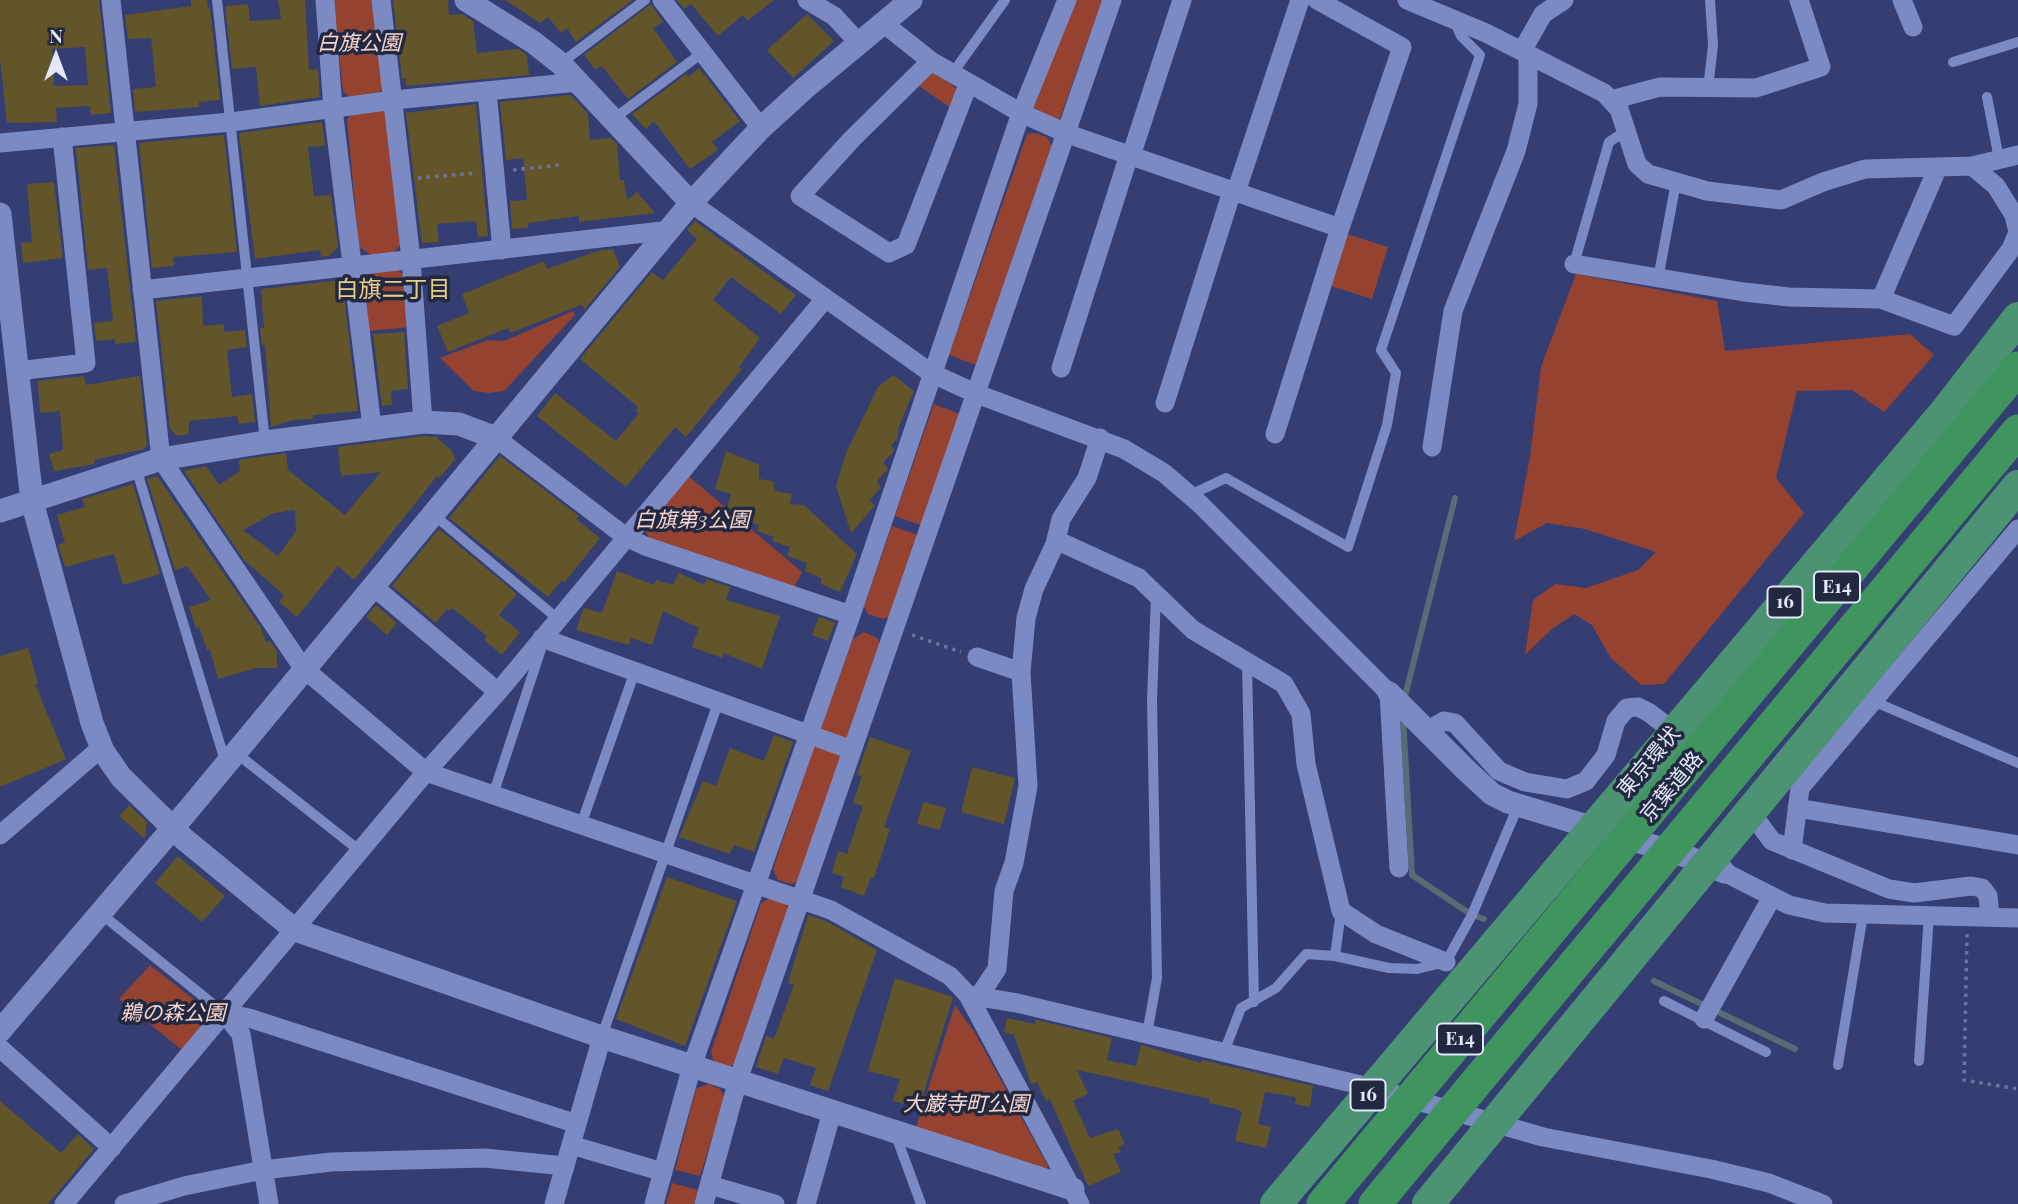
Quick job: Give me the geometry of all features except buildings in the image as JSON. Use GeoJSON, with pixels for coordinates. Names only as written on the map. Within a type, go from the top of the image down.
{"type":"FeatureCollection","features":[{"type":"Feature","properties":{"kind":"highway","name":"東京環状"},"geometry":{"type":"LineString","coordinates":[[1276,1204],[1382,1090],[1453,974],[1623,793],[1946,411],[2018,318]]}},
{"type":"Feature","properties":{"kind":"highway","name":"京葉道路"},"geometry":{"type":"LineString","coordinates":[[1323,1204],[1657,806],[2018,368]]}},
{"type":"Feature","properties":{"kind":"highway","name":"京葉道路"},"geometry":{"type":"LineString","coordinates":[[1375,1204],[2018,432]]}},
{"type":"Feature","properties":{"kind":"highway"},"geometry":{"type":"LineString","coordinates":[[1427,1204],[1485,1118],[1573,1026],[2018,486]]}},
{"type":"Feature","properties":{"kind":"street"},"geometry":{"type":"LineString","coordinates":[[111,0],[161,459],[303,668],[426,772],[831,910],[950,976],[973,996],[1076,1197]]}},
{"type":"Feature","properties":{"kind":"street"},"geometry":{"type":"LineString","coordinates":[[325,0],[333,109],[372,427]]}},
{"type":"Feature","properties":{"kind":"street"},"geometry":{"type":"LineString","coordinates":[[381,0],[411,259],[423,422]]}},
{"type":"Feature","properties":{"kind":"street"},"geometry":{"type":"LineString","coordinates":[[466,0],[533,42],[561,64],[691,203],[824,300],[931,373],[977,394],[1100,438],[1150,464],[1190,495],[1492,794],[1518,806],[1686,856],[1806,910],[1863,915],[2018,918]]}},
{"type":"Feature","properties":{"kind":"street"},"geometry":{"type":"LineString","coordinates":[[662,0],[761,128]]}},
{"type":"Feature","properties":{"kind":"street"},"geometry":{"type":"LineString","coordinates":[[0,1031],[173,828],[691,203],[761,128],[911,0]]}},
{"type":"Feature","properties":{"kind":"street"},"geometry":{"type":"LineString","coordinates":[[654,1204],[692,1066],[850,615],[1021,113],[1067,0]]}},
{"type":"Feature","properties":{"kind":"street"},"geometry":{"type":"LineString","coordinates":[[775,1204],[707,1195],[738,1080],[852,750],[903,632],[977,394],[1112,0]]}},
{"type":"Feature","properties":{"kind":"street"},"geometry":{"type":"LineString","coordinates":[[1061,368],[1182,0]]}},
{"type":"Feature","properties":{"kind":"street"},"geometry":{"type":"LineString","coordinates":[[1165,403],[1300,0]]}},
{"type":"Feature","properties":{"kind":"street"},"geometry":{"type":"LineString","coordinates":[[1275,434],[1340,228],[1402,47],[1317,0]]}},
{"type":"Feature","properties":{"kind":"street"},"geometry":{"type":"LineString","coordinates":[[1407,0],[1525,53],[1604,93],[1619,109],[1637,164],[1648,174],[1707,191],[1781,200],[1823,182],[1865,170],[1972,166],[2008,157]]}},
{"type":"Feature","properties":{"kind":"street"},"geometry":{"type":"LineString","coordinates":[[1432,447],[1453,311],[1516,151],[1528,104],[1525,53],[1543,14],[1564,0]]}},
{"type":"Feature","properties":{"kind":"street"},"geometry":{"type":"LineString","coordinates":[[1611,100],[1660,87],[1756,88],[1821,66],[1799,0]]}},
{"type":"Feature","properties":{"kind":"street"},"geometry":{"type":"LineString","coordinates":[[1902,0],[1913,27]]}},
{"type":"Feature","properties":{"kind":"street"},"geometry":{"type":"LineString","coordinates":[[815,2],[834,16],[859,43]]}},
{"type":"Feature","properties":{"kind":"street"},"geometry":{"type":"LineString","coordinates":[[883,23],[960,80],[1021,113],[1068,134],[1340,228]]}},
{"type":"Feature","properties":{"kind":"street"},"geometry":{"type":"LineString","coordinates":[[931,61],[852,139],[800,196],[889,253],[906,245],[960,80]]}},
{"type":"Feature","properties":{"kind":"street"},"geometry":{"type":"LineString","coordinates":[[0,143],[231,122],[394,100],[578,82]]}},
{"type":"Feature","properties":{"kind":"street"},"geometry":{"type":"LineString","coordinates":[[487,91],[502,250]]}},
{"type":"Feature","properties":{"kind":"street"},"geometry":{"type":"LineString","coordinates":[[17,371],[86,363],[62,137]]}},
{"type":"Feature","properties":{"kind":"street"},"geometry":{"type":"LineString","coordinates":[[1574,264],[1658,279],[1790,297],[1881,299],[1954,326],[2011,249],[2018,232],[2014,215],[1996,187],[1972,166]]}},
{"type":"Feature","properties":{"kind":"street"},"geometry":{"type":"LineString","coordinates":[[1881,299],[1938,167]]}},
{"type":"Feature","properties":{"kind":"street"},"geometry":{"type":"LineString","coordinates":[[0,215],[2,260],[32,501],[101,748],[121,777],[173,828],[295,930],[1076,1197]]}},
{"type":"Feature","properties":{"kind":"street"},"geometry":{"type":"LineString","coordinates":[[142,290],[671,230]]}},
{"type":"Feature","properties":{"kind":"street"},"geometry":{"type":"LineString","coordinates":[[64,1204],[426,772],[498,692],[824,300]]}},
{"type":"Feature","properties":{"kind":"street"},"geometry":{"type":"LineString","coordinates":[[0,512],[161,459],[372,427],[423,422],[459,424],[496,438],[626,537],[850,615]]}},
{"type":"Feature","properties":{"kind":"street"},"geometry":{"type":"LineString","coordinates":[[973,996],[996,969],[1004,891],[1014,863],[1028,786],[1021,672],[1030,604],[1056,540],[1061,519],[1087,478],[1100,438]]}},
{"type":"Feature","properties":{"kind":"street"},"geometry":{"type":"LineString","coordinates":[[1792,850],[1800,788],[2018,529]]}},
{"type":"Feature","properties":{"kind":"street"},"geometry":{"type":"LineString","coordinates":[[1056,540],[1119,567],[1157,592],[1193,629],[1284,684],[1301,714],[1306,764],[1340,911],[1376,934],[1453,974]]}},
{"type":"Feature","properties":{"kind":"street"},"geometry":{"type":"LineString","coordinates":[[374,587],[498,692]]}},
{"type":"Feature","properties":{"kind":"street"},"geometry":{"type":"LineString","coordinates":[[542,638],[852,750]]}},
{"type":"Feature","properties":{"kind":"street"},"geometry":{"type":"LineString","coordinates":[[977,657],[1021,672]]}},
{"type":"Feature","properties":{"kind":"street"},"geometry":{"type":"LineString","coordinates":[[1389,693],[1399,868]]}},
{"type":"Feature","properties":{"kind":"street"},"geometry":{"type":"LineString","coordinates":[[1427,731],[1444,721],[1455,723],[1487,761],[1506,775],[1539,786],[1567,789],[1586,781],[1606,755],[1616,721],[1627,708],[1638,707],[1675,732]]}},
{"type":"Feature","properties":{"kind":"street"},"geometry":{"type":"LineString","coordinates":[[0,835],[101,748]]}},
{"type":"Feature","properties":{"kind":"street"},"geometry":{"type":"LineString","coordinates":[[1797,808],[2018,845]]}},
{"type":"Feature","properties":{"kind":"street"},"geometry":{"type":"LineString","coordinates":[[1740,821],[1792,850],[1905,893],[1978,886],[1988,896],[1990,917]]}},
{"type":"Feature","properties":{"kind":"street"},"geometry":{"type":"LineString","coordinates":[[1704,1019],[1772,897]]}},
{"type":"Feature","properties":{"kind":"street"},"geometry":{"type":"LineString","coordinates":[[973,996],[1382,1090],[1543,1137],[1757,1180],[1823,1204]]}},
{"type":"Feature","properties":{"kind":"street"},"geometry":{"type":"LineString","coordinates":[[223,1013],[249,1018],[577,1124]]}},
{"type":"Feature","properties":{"kind":"street"},"geometry":{"type":"LineString","coordinates":[[223,1013],[241,1034],[269,1204]]}},
{"type":"Feature","properties":{"kind":"street"},"geometry":{"type":"LineString","coordinates":[[554,1204],[602,1037]]}},
{"type":"Feature","properties":{"kind":"street"},"geometry":{"type":"LineString","coordinates":[[0,1048],[113,1148]]}},
{"type":"Feature","properties":{"kind":"street"},"geometry":{"type":"LineString","coordinates":[[806,1204],[832,1112]]}},
{"type":"Feature","properties":{"kind":"street"},"geometry":{"type":"LineString","coordinates":[[571,1145],[663,1171]]}},
{"type":"Feature","properties":{"kind":"street"},"geometry":{"type":"LineString","coordinates":[[124,1204],[184,1186],[263,1170],[402,1158],[484,1158],[565,1166]]}},
{"type":"Feature","properties":{"kind":"lane"},"geometry":{"type":"LineString","coordinates":[[217,0],[265,442]]}},
{"type":"Feature","properties":{"kind":"lane"},"geometry":{"type":"LineString","coordinates":[[561,64],[645,0]]}},
{"type":"Feature","properties":{"kind":"lane"},"geometry":{"type":"LineString","coordinates":[[960,80],[1005,0]]}},
{"type":"Feature","properties":{"kind":"lane"},"geometry":{"type":"LineString","coordinates":[[1708,89],[1713,45],[1710,0]]}},
{"type":"Feature","properties":{"kind":"lane"},"geometry":{"type":"LineString","coordinates":[[1190,495],[1226,478],[1348,547],[1387,425],[1396,373],[1381,349],[1480,55],[1461,36],[1454,20]]}},
{"type":"Feature","properties":{"kind":"lane"},"geometry":{"type":"LineString","coordinates":[[1953,62],[2018,42]]}},
{"type":"Feature","properties":{"kind":"lane"},"geometry":{"type":"LineString","coordinates":[[611,120],[702,52]]}},
{"type":"Feature","properties":{"kind":"lane"},"geometry":{"type":"LineString","coordinates":[[1987,97],[2008,157]]}},
{"type":"Feature","properties":{"kind":"lane"},"geometry":{"type":"LineString","coordinates":[[1574,264],[1609,142],[1626,131]]}},
{"type":"Feature","properties":{"kind":"lane"},"geometry":{"type":"LineString","coordinates":[[1658,279],[1676,182]]}},
{"type":"Feature","properties":{"kind":"lane"},"geometry":{"type":"LineString","coordinates":[[136,467],[231,758],[360,851]]}},
{"type":"Feature","properties":{"kind":"lane"},"geometry":{"type":"LineString","coordinates":[[434,515],[558,619]]}},
{"type":"Feature","properties":{"kind":"lane"},"geometry":{"type":"LineString","coordinates":[[1147,1034],[1157,978],[1152,700],[1157,592]]}},
{"type":"Feature","properties":{"kind":"lane"},"geometry":{"type":"LineString","coordinates":[[493,795],[542,638]]}},
{"type":"Feature","properties":{"kind":"lane"},"geometry":{"type":"LineString","coordinates":[[1247,662],[1254,1002]]}},
{"type":"Feature","properties":{"kind":"lane"},"geometry":{"type":"LineString","coordinates":[[581,825],[635,671]]}},
{"type":"Feature","properties":{"kind":"lane"},"geometry":{"type":"LineString","coordinates":[[602,1037],[663,854],[719,700]]}},
{"type":"Feature","properties":{"kind":"lane"},"geometry":{"type":"LineString","coordinates":[[1875,702],[2018,762]]}},
{"type":"Feature","properties":{"kind":"lane"},"geometry":{"type":"LineString","coordinates":[[1224,1052],[1241,1009],[1276,988],[1306,954],[1335,956],[1389,968],[1453,974],[1472,915],[1518,806]]}},
{"type":"Feature","properties":{"kind":"lane"},"geometry":{"type":"LineString","coordinates":[[1335,956],[1340,911]]}},
{"type":"Feature","properties":{"kind":"lane"},"geometry":{"type":"LineString","coordinates":[[100,914],[223,1013]]}},
{"type":"Feature","properties":{"kind":"lane"},"geometry":{"type":"LineString","coordinates":[[1838,1065],[1863,915]]}},
{"type":"Feature","properties":{"kind":"lane"},"geometry":{"type":"LineString","coordinates":[[1919,1061],[1929,915]]}},
{"type":"Feature","properties":{"kind":"lane"},"geometry":{"type":"LineString","coordinates":[[1664,1001],[1766,1052]]}},
{"type":"Feature","properties":{"kind":"lane"},"geometry":{"type":"LineString","coordinates":[[895,1133],[921,1204]]}},
{"type":"Feature","properties":{"kind":"path"},"geometry":{"type":"LineString","coordinates":[[903,632],[977,657]]}},
{"type":"Feature","properties":{"kind":"path"},"geometry":{"type":"LineString","coordinates":[[1963,916],[1968,939],[1964,1080],[2018,1090]]}},
{"type":"Feature","properties":{"kind":"green space","name":"白旗公園"},"geometry":{"type":"Polygon","coordinates":[[[333,0],[376,0],[385,86],[376,96],[352,99],[343,91],[333,0]]]}},
{"type":"Feature","properties":{"kind":"green space"},"geometry":{"type":"Polygon","coordinates":[[[1072,0],[1102,0],[1059,121],[1029,105],[1072,0]]]}},
{"type":"Feature","properties":{"kind":"green space"},"geometry":{"type":"Polygon","coordinates":[[[933,70],[957,89],[951,108],[916,84],[933,70]]]}},
{"type":"Feature","properties":{"kind":"green space"},"geometry":{"type":"Polygon","coordinates":[[[377,106],[388,114],[402,243],[392,254],[372,256],[359,246],[347,120],[353,109],[377,106]]]}},
{"type":"Feature","properties":{"kind":"green space"},"geometry":{"type":"Polygon","coordinates":[[[1035,133],[1047,137],[1052,147],[976,365],[949,355],[1027,134],[1035,133]]]}},
{"type":"Feature","properties":{"kind":"green space"},"geometry":{"type":"Polygon","coordinates":[[[1344,233],[1388,247],[1372,299],[1328,285],[1344,233]]]}},
{"type":"Feature","properties":{"kind":"green space"},"geometry":{"type":"Polygon","coordinates":[[[394,268],[406,276],[411,327],[369,331],[364,281],[372,270],[394,268]]]}},
{"type":"Feature","properties":{"kind":"green space"},"geometry":{"type":"Polygon","coordinates":[[[1576,274],[1717,301],[1725,351],[1910,334],[1934,355],[1884,412],[1852,390],[1797,391],[1776,478],[1804,513],[1664,684],[1641,685],[1610,657],[1592,625],[1574,614],[1552,629],[1525,655],[1533,600],[1555,584],[1586,588],[1638,570],[1656,552],[1585,529],[1547,523],[1514,541],[1530,457],[1541,367],[1576,274]]]}},
{"type":"Feature","properties":{"kind":"green space"},"geometry":{"type":"Polygon","coordinates":[[[573,311],[575,315],[504,391],[474,391],[440,358],[488,340],[504,341],[573,311]]]}},
{"type":"Feature","properties":{"kind":"green space"},"geometry":{"type":"Polygon","coordinates":[[[934,404],[962,415],[923,526],[895,516],[934,404]]]}},
{"type":"Feature","properties":{"kind":"green space","name":"白旗第3公園"},"geometry":{"type":"Polygon","coordinates":[[[686,474],[802,572],[794,588],[650,540],[643,525],[686,474]]]}},
{"type":"Feature","properties":{"kind":"green space"},"geometry":{"type":"Polygon","coordinates":[[[892,526],[918,535],[890,617],[883,619],[868,614],[864,607],[892,526]]]}},
{"type":"Feature","properties":{"kind":"green space"},"geometry":{"type":"Polygon","coordinates":[[[864,632],[877,638],[881,645],[847,741],[820,731],[853,639],[864,632]]]}},
{"type":"Feature","properties":{"kind":"green space"},"geometry":{"type":"Polygon","coordinates":[[[815,745],[842,756],[801,881],[791,884],[778,880],[773,869],[815,745]]]}},
{"type":"Feature","properties":{"kind":"green space"},"geometry":{"type":"Polygon","coordinates":[[[773,897],[785,902],[789,912],[739,1062],[727,1068],[715,1065],[711,1052],[761,903],[773,897]]]}},
{"type":"Feature","properties":{"kind":"green space","name":"鵜の森公園"},"geometry":{"type":"Polygon","coordinates":[[[150,965],[211,1013],[182,1050],[119,999],[150,965]]]}},
{"type":"Feature","properties":{"kind":"green space","name":"大巌寺町公園"},"geometry":{"type":"Polygon","coordinates":[[[955,1005],[975,1033],[1048,1166],[1044,1172],[915,1130],[955,1005]]]}},
{"type":"Feature","properties":{"kind":"green space"},"geometry":{"type":"Polygon","coordinates":[[[708,1084],[720,1089],[725,1097],[700,1176],[675,1170],[696,1089],[708,1084]]]}},
{"type":"Feature","properties":{"kind":"green space"},"geometry":{"type":"Polygon","coordinates":[[[672,1183],[698,1190],[694,1204],[666,1204],[672,1183]]]}},
{"type":"Feature","properties":{"kind":"waterway"},"geometry":{"type":"LineString","coordinates":[[1404,700],[1455,498]]}},
{"type":"Feature","properties":{"kind":"waterway"},"geometry":{"type":"LineString","coordinates":[[1403,717],[1412,875],[1472,915],[1484,919]]}},
{"type":"Feature","properties":{"kind":"waterway"},"geometry":{"type":"LineString","coordinates":[[1654,981],[1795,1049]]}},
{"type":"Feature","properties":{"kind":"district","name":"白旗二丁目"},"geometry":{"type":"Point","coordinates":[393,290]}}]}
